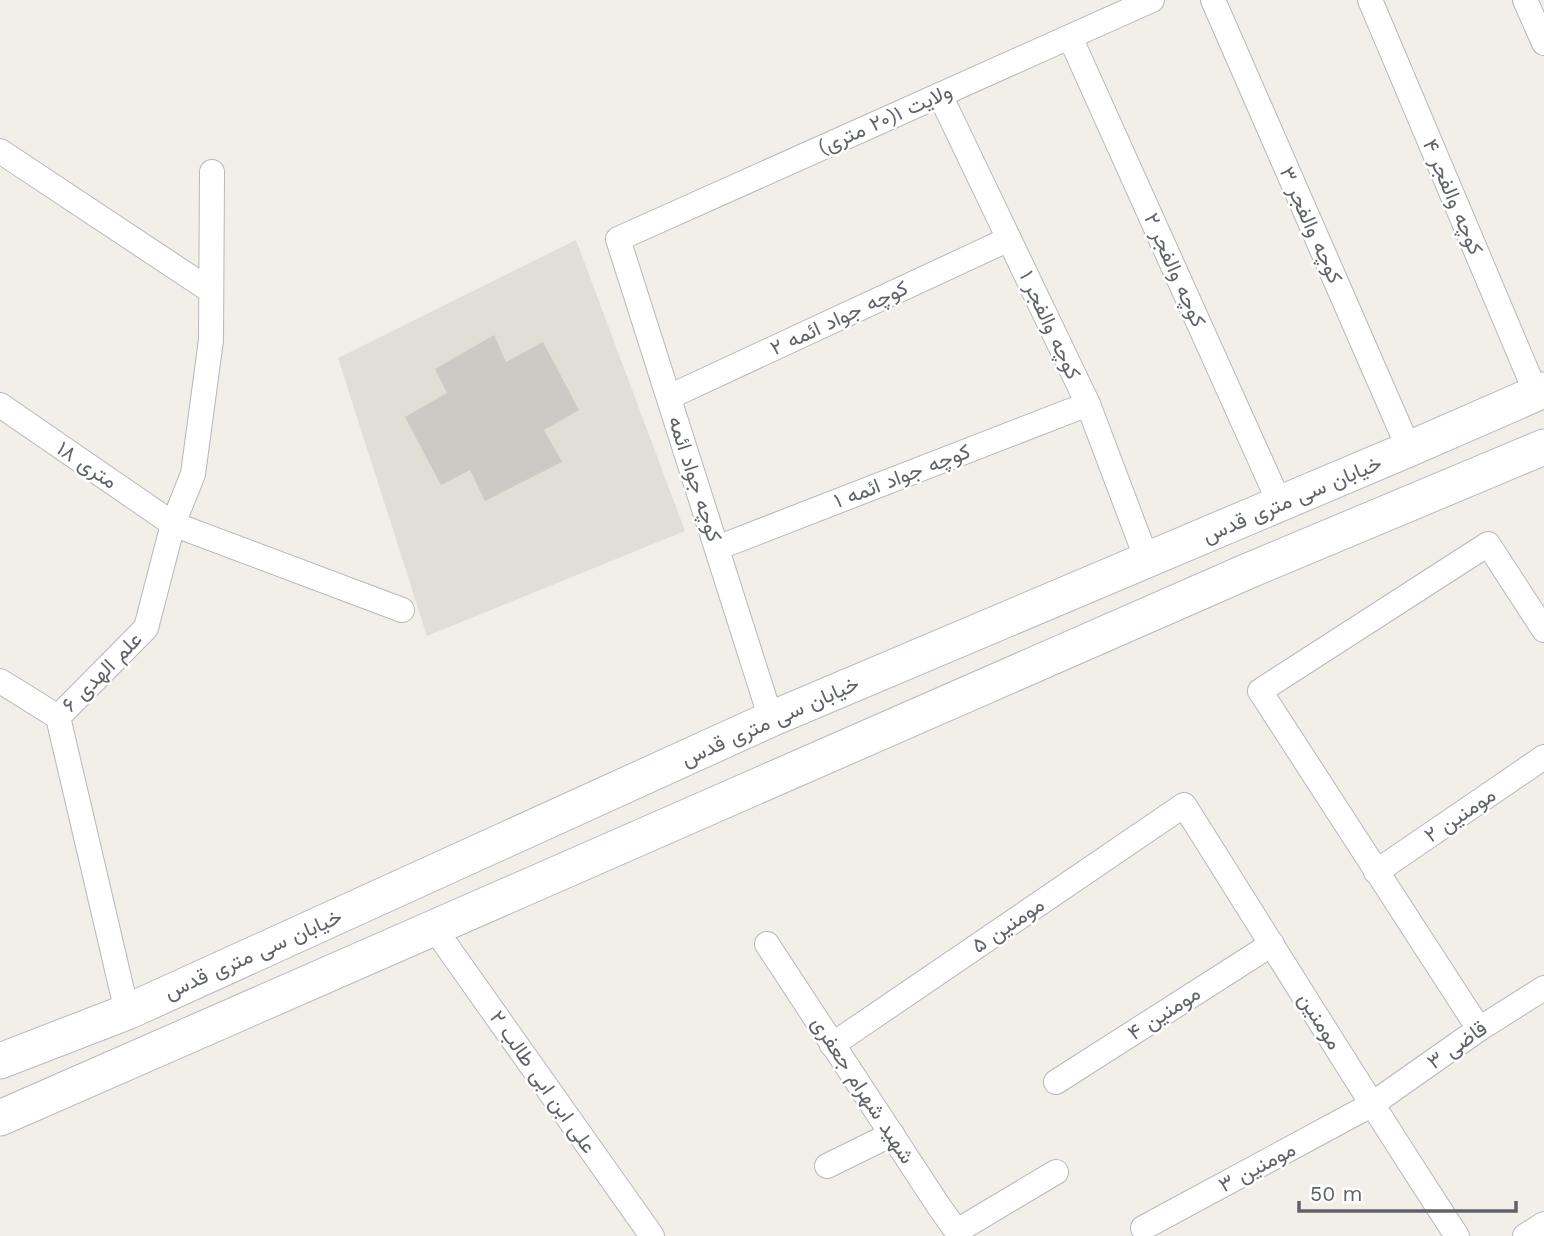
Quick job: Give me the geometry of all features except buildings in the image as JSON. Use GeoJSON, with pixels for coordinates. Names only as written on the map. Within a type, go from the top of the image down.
{"type":"FeatureCollection","features":[{"type":"Feature","properties":{"kind":"main road","name":"خیابان سی متری قدس"},"geometry":{"type":"LineString","coordinates":[[0,1061],[127,1012],[771,719],[1540,391]]}},
{"type":"Feature","properties":{"kind":"main road"},"geometry":{"type":"LineString","coordinates":[[0,1118],[1248,571],[1544,447]]}},
{"type":"Feature","properties":{"kind":"street","name":"ولایت ۱(۲۰ متری)"},"geometry":{"type":"LineString","coordinates":[[618,239],[1152,0]]}},
{"type":"Feature","properties":{"kind":"street","name":"کوچه والفجر ۳"},"geometry":{"type":"LineString","coordinates":[[1213,0],[1409,449]]}},
{"type":"Feature","properties":{"kind":"street","name":"کوچه والفجر ۴"},"geometry":{"type":"LineString","coordinates":[[1370,0],[1540,391]]}},
{"type":"Feature","properties":{"kind":"street"},"geometry":{"type":"LineString","coordinates":[[1525,0],[1544,43]]}},
{"type":"Feature","properties":{"kind":"street","name":"کوچه والفجر ۲"},"geometry":{"type":"LineString","coordinates":[[1070,37],[1280,504]]}},
{"type":"Feature","properties":{"kind":"street","name":"کوچه والفجر ۱"},"geometry":{"type":"LineString","coordinates":[[940,94],[1088,404],[1147,560]]}},
{"type":"Feature","properties":{"kind":"street"},"geometry":{"type":"LineString","coordinates":[[0,150],[211,291]]}},
{"type":"Feature","properties":{"kind":"street","name":"علم الهدی ۶"},"geometry":{"type":"LineString","coordinates":[[127,1012],[58,718],[146,628],[173,524],[193,474],[211,340],[212,172]]}},
{"type":"Feature","properties":{"kind":"street","name":"کوچه جواد ائمه"},"geometry":{"type":"LineString","coordinates":[[618,239],[771,719]]}},
{"type":"Feature","properties":{"kind":"street","name":"کوچه جواد ائمه ۲"},"geometry":{"type":"LineString","coordinates":[[668,397],[1009,239]]}},
{"type":"Feature","properties":{"kind":"street","name":"کوچه جواد ائمه ۱"},"geometry":{"type":"LineString","coordinates":[[717,548],[1088,404]]}},
{"type":"Feature","properties":{"kind":"street","name":"۱۸ متری"},"geometry":{"type":"LineString","coordinates":[[0,405],[173,524],[402,610]]}},
{"type":"Feature","properties":{"kind":"street"},"geometry":{"type":"LineString","coordinates":[[1479,1029],[1260,691],[1488,544],[1544,630]]}},
{"type":"Feature","properties":{"kind":"street"},"geometry":{"type":"LineString","coordinates":[[0,681],[58,718]]}},
{"type":"Feature","properties":{"kind":"street","name":"مومنین ۲"},"geometry":{"type":"LineString","coordinates":[[1376,872],[1544,757]]}},
{"type":"Feature","properties":{"kind":"street","name":"مومنین"},"geometry":{"type":"LineString","coordinates":[[1184,805],[1371,1105],[1457,1236]]}},
{"type":"Feature","properties":{"kind":"street","name":"۵ مومنین"},"geometry":{"type":"LineString","coordinates":[[832,1045],[1184,805]]}},
{"type":"Feature","properties":{"kind":"street","name":"علی ابن ابی طالب ۲"},"geometry":{"type":"LineString","coordinates":[[433,928],[652,1236]]}},
{"type":"Feature","properties":{"kind":"street","name":"شهید شهرام جعفری"},"geometry":{"type":"LineString","coordinates":[[766,944],[958,1233]]}},
{"type":"Feature","properties":{"kind":"street","name":"مومنین ۴"},"geometry":{"type":"LineString","coordinates":[[1056,1082],[1272,944]]}},
{"type":"Feature","properties":{"kind":"street","name":"قاضی ۳"},"geometry":{"type":"LineString","coordinates":[[1371,1105],[1479,1029],[1544,988]]}},
{"type":"Feature","properties":{"kind":"street","name":"مومنین ۳"},"geometry":{"type":"LineString","coordinates":[[1143,1228],[1371,1105]]}},
{"type":"Feature","properties":{"kind":"street"},"geometry":{"type":"LineString","coordinates":[[827,1166],[892,1134]]}},
{"type":"Feature","properties":{"kind":"street"},"geometry":{"type":"LineString","coordinates":[[958,1233],[1056,1172]]}},
{"type":"Feature","properties":{"kind":"street"},"geometry":{"type":"LineString","coordinates":[[1525,1236],[1544,1224]]}},
{"type":"Feature","properties":{"kind":"shaded area"},"geometry":{"type":"Polygon","coordinates":[[[576,240],[685,531],[427,636],[338,358],[576,240]]]}}]}
